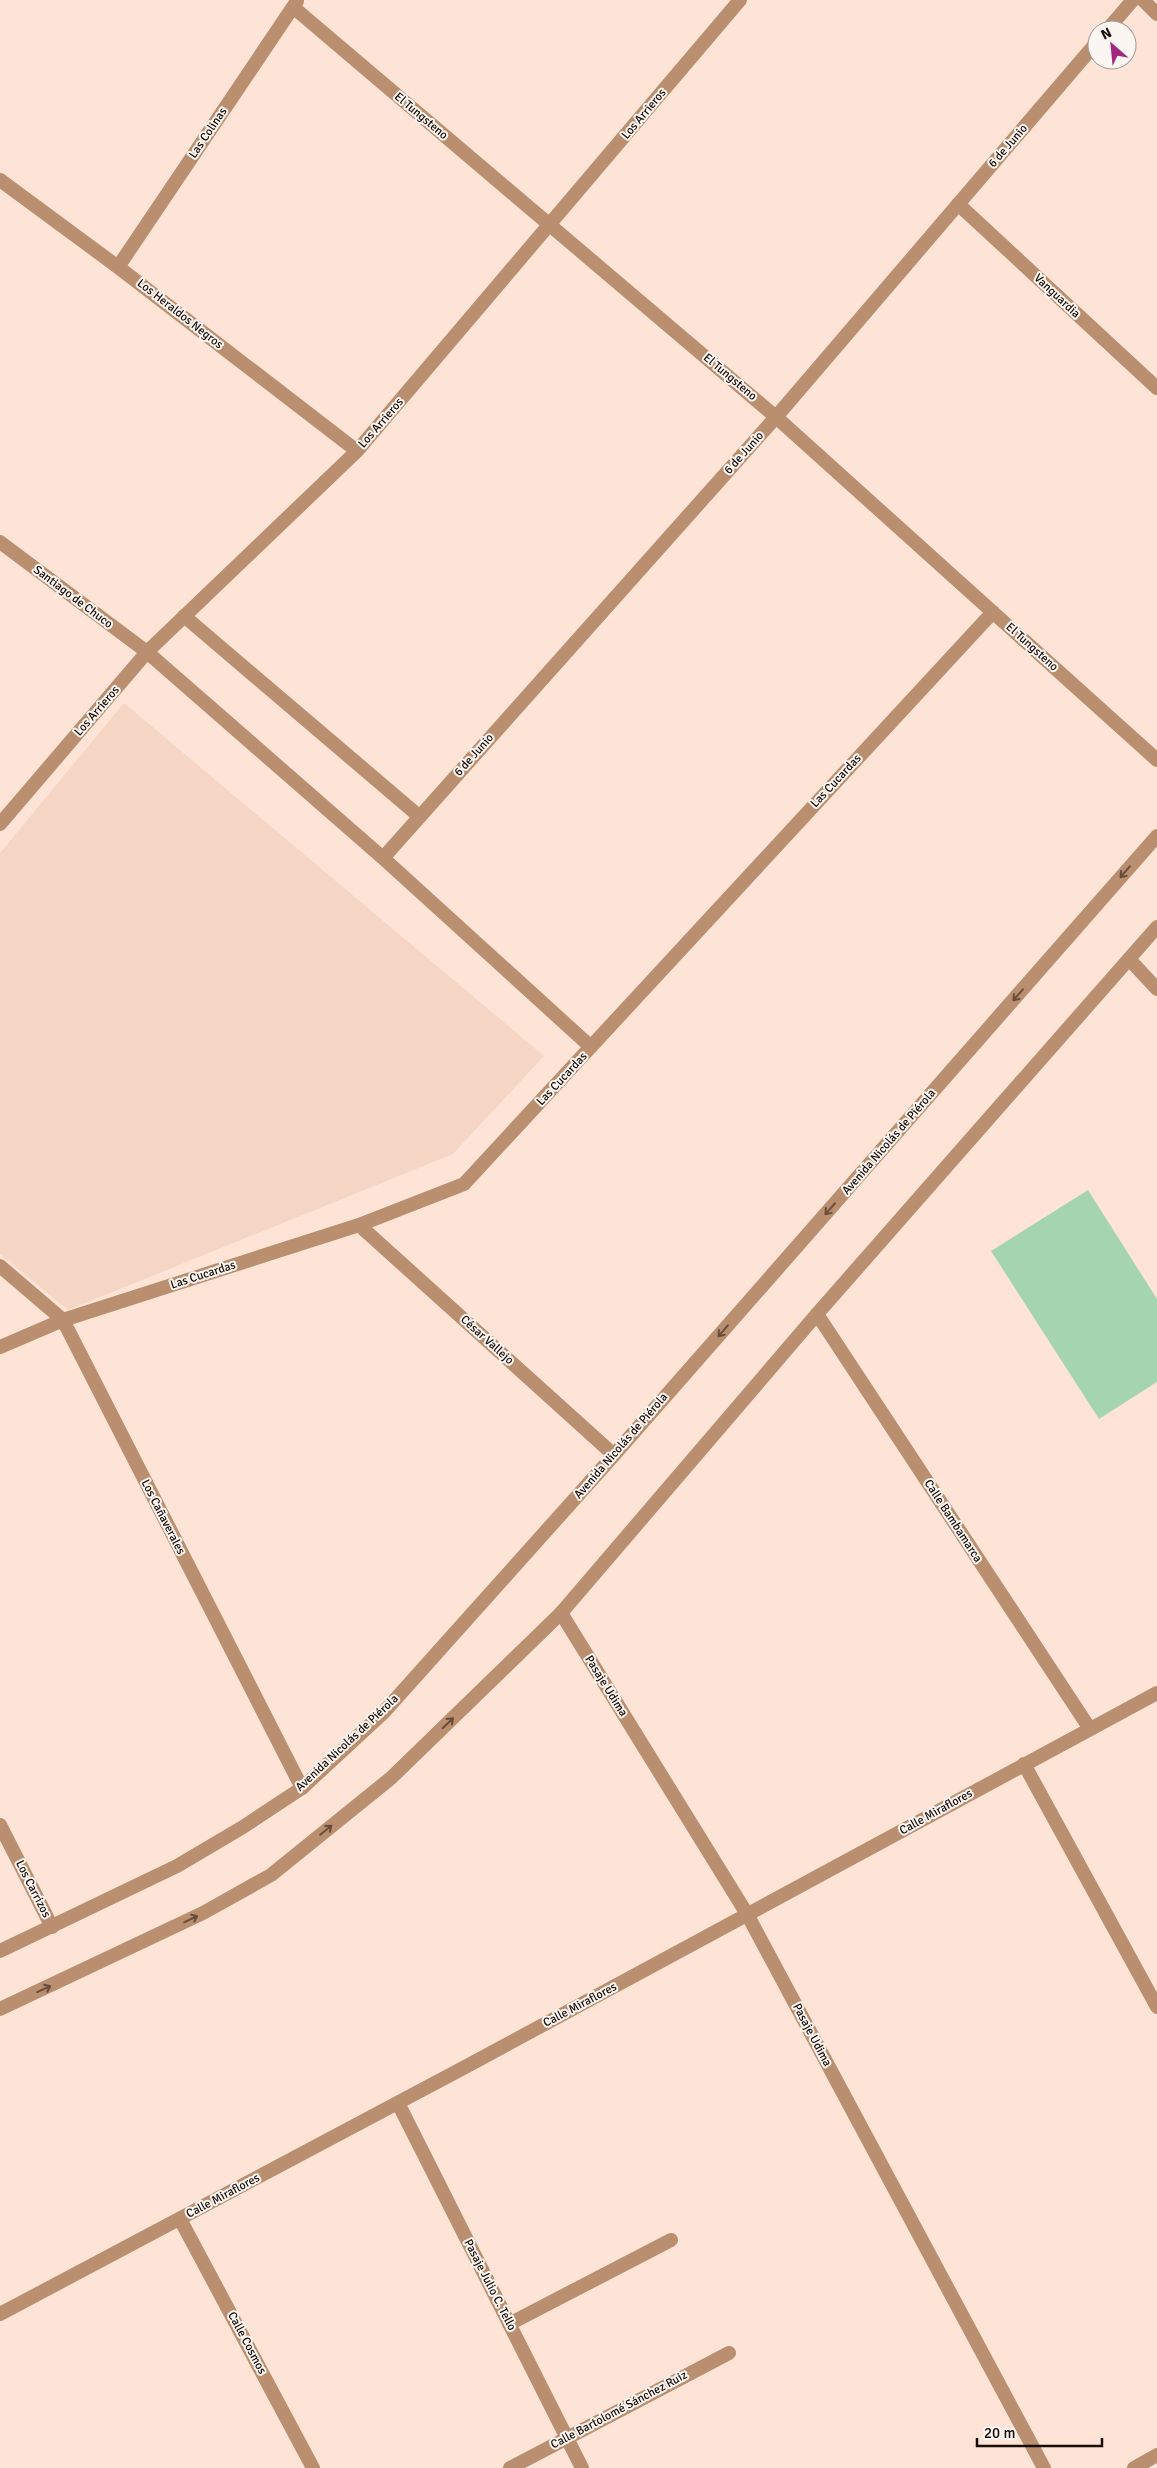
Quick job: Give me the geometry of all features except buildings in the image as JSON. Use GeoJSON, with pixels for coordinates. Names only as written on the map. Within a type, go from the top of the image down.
{"type":"FeatureCollection","features":[{"type":"Feature","properties":{"kind":"street","name":"Los Arrieros"},"geometry":{"type":"LineString","coordinates":[[0,824],[147,652],[357,451],[740,0]]}},
{"type":"Feature","properties":{"kind":"street"},"geometry":{"type":"LineString","coordinates":[[1116,20],[1133,0]]}},
{"type":"Feature","properties":{"kind":"street"},"geometry":{"type":"LineString","coordinates":[[1142,0],[1157,14]]}},
{"type":"Feature","properties":{"kind":"street","name":"El Tungsteno"},"geometry":{"type":"LineString","coordinates":[[295,3],[550,225],[776,416],[1157,760]]}},
{"type":"Feature","properties":{"kind":"street","name":"Las Colinas"},"geometry":{"type":"LineString","coordinates":[[118,267],[295,3]]}},
{"type":"Feature","properties":{"kind":"street","name":"6 de Junio"},"geometry":{"type":"LineString","coordinates":[[383,858],[776,416],[1087,54]]}},
{"type":"Feature","properties":{"kind":"street","name":"Los Heraldos Negros"},"geometry":{"type":"LineString","coordinates":[[0,180],[118,267],[357,451]]}},
{"type":"Feature","properties":{"kind":"street","name":"Vanguardia"},"geometry":{"type":"LineString","coordinates":[[958,204],[1157,388]]}},
{"type":"Feature","properties":{"kind":"street","name":"Santiago de Chuco"},"geometry":{"type":"LineString","coordinates":[[0,542],[147,652],[383,858],[591,1047]]}},
{"type":"Feature","properties":{"kind":"street","name":"Las Cucardas"},"geometry":{"type":"LineString","coordinates":[[0,1347],[62,1320],[359,1225],[464,1184],[993,612]]}},
{"type":"Feature","properties":{"kind":"street"},"geometry":{"type":"LineString","coordinates":[[184,616],[420,817]]}},
{"type":"Feature","properties":{"kind":"street","name":"Avenida Nicolás de Piérola"},"geometry":{"type":"LineString","coordinates":[[0,1951],[177,1866],[243,1827],[302,1788],[384,1712],[614,1455],[1157,836]]}},
{"type":"Feature","properties":{"kind":"street"},"geometry":{"type":"LineString","coordinates":[[0,2009],[203,1913],[271,1875],[391,1778],[561,1613],[817,1314],[1157,927]]}},
{"type":"Feature","properties":{"kind":"street"},"geometry":{"type":"LineString","coordinates":[[1129,959],[1157,989]]}},
{"type":"Feature","properties":{"kind":"street","name":"César Vallejo"},"geometry":{"type":"LineString","coordinates":[[359,1225],[614,1455]]}},
{"type":"Feature","properties":{"kind":"street","name":"Los Cañaverales"},"geometry":{"type":"LineString","coordinates":[[0,1266],[62,1320],[302,1788]]}},
{"type":"Feature","properties":{"kind":"street","name":"Calle Bambamarca"},"geometry":{"type":"LineString","coordinates":[[817,1314],[1090,1729]]}},
{"type":"Feature","properties":{"kind":"street","name":"Pasaje Udima"},"geometry":{"type":"LineString","coordinates":[[561,1613],[748,1914],[1044,2468]]}},
{"type":"Feature","properties":{"kind":"street","name":"Calle Miraflores"},"geometry":{"type":"LineString","coordinates":[[0,2314],[398,2103],[1157,1693]]}},
{"type":"Feature","properties":{"kind":"street"},"geometry":{"type":"LineString","coordinates":[[1024,1764],[1157,2007]]}},
{"type":"Feature","properties":{"kind":"street","name":"Los Carrizos"},"geometry":{"type":"LineString","coordinates":[[0,1825],[52,1927]]}},
{"type":"Feature","properties":{"kind":"street","name":"Pasaje Julio C. Tello"},"geometry":{"type":"LineString","coordinates":[[398,2103],[582,2468]]}},
{"type":"Feature","properties":{"kind":"street","name":"Calle Cosmos"},"geometry":{"type":"LineString","coordinates":[[180,2219],[313,2468]]}},
{"type":"Feature","properties":{"kind":"street"},"geometry":{"type":"LineString","coordinates":[[509,2324],[671,2240]]}},
{"type":"Feature","properties":{"kind":"street","name":"Calle Bartolomé Sánchez Ruiz"},"geometry":{"type":"LineString","coordinates":[[510,2468],[729,2353]]}},
{"type":"Feature","properties":{"kind":"street"},"geometry":{"type":"LineString","coordinates":[[1134,2468],[1157,2455]]}},
{"type":"Feature","properties":{"kind":"shaded area"},"geometry":{"type":"Polygon","coordinates":[[[124,703],[544,1056],[453,1154],[68,1310],[0,1254],[0,853],[124,703]]]}},
{"type":"Feature","properties":{"kind":"green space"},"geometry":{"type":"Polygon","coordinates":[[[1088,1190],[1157,1299],[1157,1382],[1099,1419],[991,1251],[1088,1190]]]}}]}
